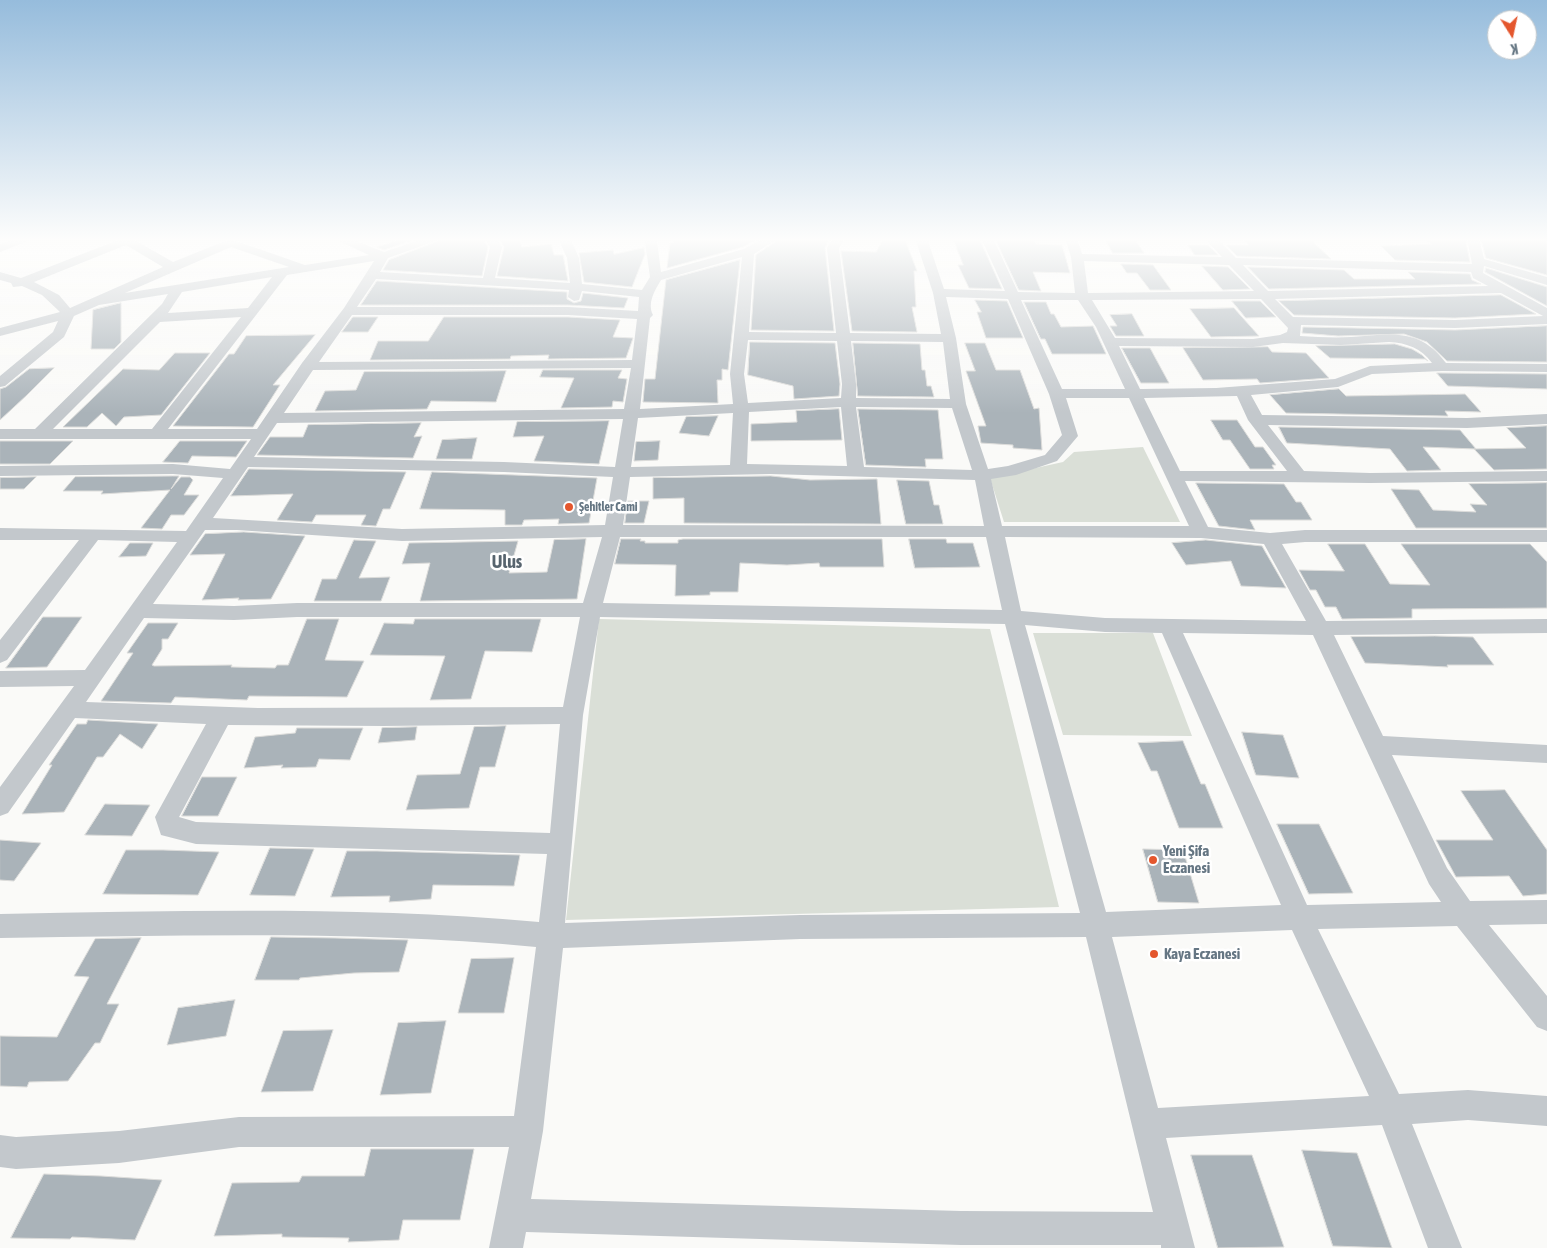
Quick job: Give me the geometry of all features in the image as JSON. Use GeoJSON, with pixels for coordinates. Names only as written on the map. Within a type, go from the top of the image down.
{"type":"FeatureCollection","features":[{"type":"Feature","properties":{"kind":"street"},"geometry":{"type":"LineString","coordinates":[[54,296],[62,303],[68,314]]}},
{"type":"Feature","properties":{"kind":"street"},"geometry":{"type":"LineString","coordinates":[[0,332],[68,314],[107,296]]}},
{"type":"Feature","properties":{"kind":"street"},"geometry":{"type":"LineString","coordinates":[[99,300],[126,296]]}},
{"type":"Feature","properties":{"kind":"street"},"geometry":{"type":"LineString","coordinates":[[40,433],[157,318],[174,296]]}},
{"type":"Feature","properties":{"kind":"street"},"geometry":{"type":"LineString","coordinates":[[157,433],[264,296]]}},
{"type":"Feature","properties":{"kind":"street"},"geometry":{"type":"LineString","coordinates":[[0,806],[357,296]]}},
{"type":"Feature","properties":{"kind":"street"},"geometry":{"type":"LineString","coordinates":[[568,311],[574,296]]}},
{"type":"Feature","properties":{"kind":"street"},"geometry":{"type":"LineString","coordinates":[[346,311],[568,311],[648,296]]}},
{"type":"Feature","properties":{"kind":"street"},"geometry":{"type":"LineString","coordinates":[[506,1248],[528,1131],[561,844],[572,715],[592,610],[613,531],[649,296]]}},
{"type":"Feature","properties":{"kind":"street"},"geometry":{"type":"LineString","coordinates":[[738,470],[741,408],[737,374],[745,296]]}},
{"type":"Feature","properties":{"kind":"street"},"geometry":{"type":"LineString","coordinates":[[839,296],[856,472]]}},
{"type":"Feature","properties":{"kind":"street"},"geometry":{"type":"LineString","coordinates":[[511,1215],[961,1228],[1175,1238],[1096,925],[1013,617],[982,475],[958,404],[949,338],[941,296]]}},
{"type":"Feature","properties":{"kind":"street"},"geometry":{"type":"LineString","coordinates":[[0,471],[238,468],[504,468],[622,472],[738,470],[982,475],[1010,471],[1051,458],[1070,436],[1057,394],[1014,296]]}},
{"type":"Feature","properties":{"kind":"street"},"geometry":{"type":"LineString","coordinates":[[1082,296],[1103,327],[1201,532]]}},
{"type":"Feature","properties":{"kind":"street"},"geometry":{"type":"LineString","coordinates":[[1108,296],[1217,296]]}},
{"type":"Feature","properties":{"kind":"street"},"geometry":{"type":"LineString","coordinates":[[1263,296],[1295,327],[1294,334],[1283,339]]}},
{"type":"Feature","properties":{"kind":"street"},"geometry":{"type":"LineString","coordinates":[[1518,296],[1547,312]]}},
{"type":"Feature","properties":{"kind":"street"},"geometry":{"type":"LineString","coordinates":[[157,318],[251,312]]}},
{"type":"Feature","properties":{"kind":"street"},"geometry":{"type":"LineString","coordinates":[[0,383],[7,373],[59,334],[68,314]]}},
{"type":"Feature","properties":{"kind":"street"},"geometry":{"type":"LineString","coordinates":[[1289,320],[1455,324],[1547,320]]}},
{"type":"Feature","properties":{"kind":"street"},"geometry":{"type":"LineString","coordinates":[[742,336],[949,338]]}},
{"type":"Feature","properties":{"kind":"street"},"geometry":{"type":"LineString","coordinates":[[1110,342],[1253,343],[1283,339],[1349,341],[1375,337],[1400,337],[1434,353],[1442,367]]}},
{"type":"Feature","properties":{"kind":"street"},"geometry":{"type":"LineString","coordinates":[[307,366],[639,364]]}},
{"type":"Feature","properties":{"kind":"street"},"geometry":{"type":"LineString","coordinates":[[1057,394],[1216,393],[1338,383],[1370,370],[1442,367],[1547,368]]}},
{"type":"Feature","properties":{"kind":"street"},"geometry":{"type":"LineString","coordinates":[[1242,391],[1256,420],[1299,476]]}},
{"type":"Feature","properties":{"kind":"street"},"geometry":{"type":"LineString","coordinates":[[272,418],[631,414],[848,402],[958,404]]}},
{"type":"Feature","properties":{"kind":"street"},"geometry":{"type":"LineString","coordinates":[[1256,420],[1467,423],[1547,419]]}},
{"type":"Feature","properties":{"kind":"street"},"geometry":{"type":"LineString","coordinates":[[0,434],[262,434]]}},
{"type":"Feature","properties":{"kind":"street"},"geometry":{"type":"LineString","coordinates":[[1173,476],[1370,478],[1547,476]]}},
{"type":"Feature","properties":{"kind":"street"},"geometry":{"type":"LineString","coordinates":[[0,534],[93,534],[194,530],[247,525],[402,535],[613,531],[1201,532],[1270,539],[1306,536],[1547,536]]}},
{"type":"Feature","properties":{"kind":"street"},"geometry":{"type":"LineString","coordinates":[[0,655],[93,534]]}},
{"type":"Feature","properties":{"kind":"street"},"geometry":{"type":"LineString","coordinates":[[1270,539],[1320,628],[1378,745],[1438,876],[1464,914],[1520,986],[1547,1017]]}},
{"type":"Feature","properties":{"kind":"street"},"geometry":{"type":"LineString","coordinates":[[138,611],[234,613],[296,610],[592,610],[1013,617],[1105,625],[1320,628],[1547,626]]}},
{"type":"Feature","properties":{"kind":"street"},"geometry":{"type":"LineString","coordinates":[[1169,625],[1299,917],[1391,1110],[1445,1248]]}},
{"type":"Feature","properties":{"kind":"street"},"geometry":{"type":"LineString","coordinates":[[0,679],[91,678]]}},
{"type":"Feature","properties":{"kind":"street"},"geometry":{"type":"LineString","coordinates":[[69,708],[220,717],[420,719],[572,715]]}},
{"type":"Feature","properties":{"kind":"street"},"geometry":{"type":"LineString","coordinates":[[220,717],[166,817],[170,828],[196,833],[561,844]]}},
{"type":"Feature","properties":{"kind":"street"},"geometry":{"type":"LineString","coordinates":[[1378,745],[1547,754]]}},
{"type":"Feature","properties":{"kind":"street"},"geometry":{"type":"LineString","coordinates":[[0,926],[266,922],[464,929],[549,936],[800,927],[1096,925],[1299,917],[1547,912]]}},
{"type":"Feature","properties":{"kind":"street"},"geometry":{"type":"LineString","coordinates":[[1145,1124],[1468,1105],[1547,1111]]}},
{"type":"Feature","properties":{"kind":"street"},"geometry":{"type":"LineString","coordinates":[[0,1151],[16,1153],[119,1147],[239,1132],[528,1131]]}},
{"type":"Feature","properties":{"kind":"shaded area"},"geometry":{"type":"Polygon","coordinates":[[[1143,447],[1180,522],[1004,522],[990,478],[1063,462],[1074,452],[1143,447]]]}},
{"type":"Feature","properties":{"kind":"shaded area"},"geometry":{"type":"Polygon","coordinates":[[[599,619],[990,629],[1059,907],[566,920],[599,619]]]}},
{"type":"Feature","properties":{"kind":"shaded area"},"geometry":{"type":"Polygon","coordinates":[[[1033,633],[1153,633],[1192,736],[1063,735],[1033,633]]]}},
{"type":"Feature","properties":{"kind":"building"},"geometry":{"type":"Polygon","coordinates":[[[367,296],[567,296],[567,299],[574,303],[581,301],[582,296],[628,298],[624,308],[568,305],[361,305],[367,296]]]}},
{"type":"Feature","properties":{"kind":"building"},"geometry":{"type":"Polygon","coordinates":[[[664,296],[736,296],[728,370],[722,369],[722,380],[717,380],[718,403],[643,402],[645,379],[655,379],[664,296]]]}},
{"type":"Feature","properties":{"kind":"building"},"geometry":{"type":"Polygon","coordinates":[[[753,296],[830,296],[834,331],[751,330],[753,296]]]}},
{"type":"Feature","properties":{"kind":"building"},"geometry":{"type":"Polygon","coordinates":[[[847,296],[915,296],[916,307],[912,307],[917,332],[852,331],[847,296]]]}},
{"type":"Feature","properties":{"kind":"building"},"geometry":{"type":"Polygon","coordinates":[[[1503,296],[1536,314],[1455,318],[1294,315],[1279,301],[1503,296]]]}},
{"type":"Feature","properties":{"kind":"building"},"geometry":{"type":"Polygon","coordinates":[[[1529,296],[1547,296],[1547,306],[1529,296]]]}},
{"type":"Feature","properties":{"kind":"building"},"geometry":{"type":"Polygon","coordinates":[[[975,300],[1007,301],[1023,338],[986,338],[977,312],[981,312],[975,300]]]}},
{"type":"Feature","properties":{"kind":"building"},"geometry":{"type":"Polygon","coordinates":[[[1232,301],[1260,301],[1276,317],[1246,318],[1232,301]]]}},
{"type":"Feature","properties":{"kind":"building"},"geometry":{"type":"Polygon","coordinates":[[[1024,302],[1046,302],[1051,314],[1054,314],[1061,327],[1093,326],[1106,354],[1052,354],[1045,339],[1041,339],[1024,302]]]}},
{"type":"Feature","properties":{"kind":"building"},"geometry":{"type":"Polygon","coordinates":[[[121,303],[121,342],[114,349],[91,349],[93,310],[121,303]]]}},
{"type":"Feature","properties":{"kind":"building"},"geometry":{"type":"Polygon","coordinates":[[[1234,308],[1259,336],[1211,337],[1190,309],[1234,308]]]}},
{"type":"Feature","properties":{"kind":"building"},"geometry":{"type":"Polygon","coordinates":[[[1132,314],[1144,336],[1116,336],[1110,326],[1117,326],[1110,315],[1132,314]]]}},
{"type":"Feature","properties":{"kind":"building"},"geometry":{"type":"Polygon","coordinates":[[[353,317],[378,317],[368,332],[342,332],[353,317]]]}},
{"type":"Feature","properties":{"kind":"building"},"geometry":{"type":"Polygon","coordinates":[[[444,317],[568,317],[620,320],[613,337],[633,338],[626,358],[548,359],[549,355],[511,356],[510,359],[370,360],[378,341],[428,341],[444,317]]]}},
{"type":"Feature","properties":{"kind":"building"},"geometry":{"type":"Polygon","coordinates":[[[1547,326],[1547,362],[1447,361],[1427,342],[1404,334],[1338,336],[1302,333],[1303,327],[1455,330],[1547,326]]]}},
{"type":"Feature","properties":{"kind":"building"},"geometry":{"type":"Polygon","coordinates":[[[315,335],[273,385],[280,385],[253,427],[173,426],[229,354],[234,354],[246,336],[315,335]]]}},
{"type":"Feature","properties":{"kind":"building"},"geometry":{"type":"Polygon","coordinates":[[[750,342],[835,343],[840,384],[839,396],[794,399],[793,386],[748,375],[750,342]]]}},
{"type":"Feature","properties":{"kind":"building"},"geometry":{"type":"Polygon","coordinates":[[[853,343],[920,344],[922,370],[925,370],[927,386],[931,386],[934,397],[858,396],[853,343]]]}},
{"type":"Feature","properties":{"kind":"building"},"geometry":{"type":"Polygon","coordinates":[[[965,343],[985,343],[996,370],[1020,370],[1034,409],[1039,408],[1042,450],[1013,448],[1013,445],[981,443],[978,426],[986,426],[966,371],[975,371],[965,343]]]}},
{"type":"Feature","properties":{"kind":"building"},"geometry":{"type":"Polygon","coordinates":[[[1395,344],[1412,349],[1428,361],[1425,359],[1330,358],[1316,346],[1395,344]]]}},
{"type":"Feature","properties":{"kind":"building"},"geometry":{"type":"Polygon","coordinates":[[[1268,347],[1272,352],[1306,353],[1329,378],[1260,383],[1257,379],[1203,380],[1183,348],[1268,347]]]}},
{"type":"Feature","properties":{"kind":"building"},"geometry":{"type":"Polygon","coordinates":[[[1122,348],[1150,348],[1169,383],[1141,383],[1122,348]]]}},
{"type":"Feature","properties":{"kind":"building"},"geometry":{"type":"Polygon","coordinates":[[[175,353],[210,353],[161,415],[124,417],[116,426],[102,413],[87,427],[63,427],[123,369],[159,370],[175,353]]]}},
{"type":"Feature","properties":{"kind":"building"},"geometry":{"type":"Polygon","coordinates":[[[54,368],[0,420],[0,389],[6,387],[29,369],[54,368]]]}},
{"type":"Feature","properties":{"kind":"building"},"geometry":{"type":"Polygon","coordinates":[[[543,370],[622,370],[618,378],[627,379],[623,402],[613,401],[612,407],[561,408],[574,378],[540,377],[543,370]]]}},
{"type":"Feature","properties":{"kind":"building"},"geometry":{"type":"Polygon","coordinates":[[[506,371],[496,402],[431,401],[427,409],[315,411],[325,391],[356,390],[364,372],[506,371]]]}},
{"type":"Feature","properties":{"kind":"building"},"geometry":{"type":"Polygon","coordinates":[[[1437,373],[1547,374],[1547,389],[1448,386],[1437,373]]]}},
{"type":"Feature","properties":{"kind":"building"},"geometry":{"type":"Polygon","coordinates":[[[1339,389],[1346,396],[1465,394],[1481,412],[1445,411],[1448,416],[1286,413],[1270,395],[1339,389]]]}},
{"type":"Feature","properties":{"kind":"building"},"geometry":{"type":"Polygon","coordinates":[[[839,409],[842,440],[751,441],[751,424],[797,422],[796,411],[839,409]]]}},
{"type":"Feature","properties":{"kind":"building"},"geometry":{"type":"Polygon","coordinates":[[[858,409],[938,410],[943,459],[925,459],[926,467],[866,465],[858,409]]]}},
{"type":"Feature","properties":{"kind":"building"},"geometry":{"type":"Polygon","coordinates":[[[718,416],[709,436],[679,433],[686,417],[718,416]]]}},
{"type":"Feature","properties":{"kind":"building"},"geometry":{"type":"Polygon","coordinates":[[[1211,420],[1237,420],[1255,447],[1263,447],[1276,465],[1272,465],[1274,469],[1250,469],[1230,440],[1223,440],[1211,420]]]}},
{"type":"Feature","properties":{"kind":"building"},"geometry":{"type":"Polygon","coordinates":[[[609,421],[599,464],[534,461],[544,436],[513,437],[517,422],[609,421]]]}},
{"type":"Feature","properties":{"kind":"building"},"geometry":{"type":"Polygon","coordinates":[[[421,423],[414,437],[422,436],[413,458],[257,455],[270,437],[303,437],[308,425],[421,423]]]}},
{"type":"Feature","properties":{"kind":"building"},"geometry":{"type":"Polygon","coordinates":[[[1547,426],[1547,469],[1494,470],[1474,449],[1526,448],[1507,428],[1547,426]]]}},
{"type":"Feature","properties":{"kind":"building"},"geometry":{"type":"Polygon","coordinates":[[[1279,427],[1460,430],[1476,449],[1423,447],[1441,470],[1407,471],[1390,449],[1287,443],[1279,427]]]}},
{"type":"Feature","properties":{"kind":"building"},"geometry":{"type":"Polygon","coordinates":[[[477,438],[472,459],[436,459],[442,440],[477,438]]]}},
{"type":"Feature","properties":{"kind":"building"},"geometry":{"type":"Polygon","coordinates":[[[0,441],[73,441],[50,464],[0,464],[0,441]]]}},
{"type":"Feature","properties":{"kind":"building"},"geometry":{"type":"Polygon","coordinates":[[[180,441],[247,441],[236,457],[192,456],[188,463],[163,462],[180,441]]]}},
{"type":"Feature","properties":{"kind":"building"},"geometry":{"type":"Polygon","coordinates":[[[660,441],[658,460],[634,461],[636,442],[660,441]]]}},
{"type":"Feature","properties":{"kind":"building"},"geometry":{"type":"Polygon","coordinates":[[[249,469],[406,472],[390,509],[383,509],[376,526],[361,525],[366,515],[316,515],[312,522],[277,520],[293,494],[231,496],[249,469]]]}},
{"type":"Feature","properties":{"kind":"building"},"geometry":{"type":"Polygon","coordinates":[[[432,472],[597,478],[589,523],[558,524],[559,519],[524,520],[522,525],[505,525],[505,510],[420,509],[432,472]]]}},
{"type":"Feature","properties":{"kind":"building"},"geometry":{"type":"Polygon","coordinates":[[[179,476],[171,489],[181,477],[190,477],[193,480],[184,495],[199,495],[184,515],[171,515],[162,529],[141,528],[170,490],[101,494],[103,491],[63,491],[75,477],[179,476]]]}},
{"type":"Feature","properties":{"kind":"building"},"geometry":{"type":"Polygon","coordinates":[[[771,476],[810,480],[877,479],[881,524],[684,523],[684,498],[653,499],[653,478],[771,476]]]}},
{"type":"Feature","properties":{"kind":"building"},"geometry":{"type":"Polygon","coordinates":[[[36,477],[24,489],[0,489],[0,478],[36,477]]]}},
{"type":"Feature","properties":{"kind":"building"},"geometry":{"type":"Polygon","coordinates":[[[897,480],[929,481],[934,505],[939,505],[943,524],[906,524],[897,480]]]}},
{"type":"Feature","properties":{"kind":"building"},"geometry":{"type":"Polygon","coordinates":[[[1196,483],[1284,484],[1296,502],[1301,502],[1312,520],[1250,520],[1255,530],[1219,526],[1196,483]]]}},
{"type":"Feature","properties":{"kind":"building"},"geometry":{"type":"Polygon","coordinates":[[[1547,483],[1547,528],[1416,528],[1391,489],[1419,490],[1433,510],[1476,512],[1470,504],[1487,505],[1469,484],[1547,483]]]}},
{"type":"Feature","properties":{"kind":"building"},"geometry":{"type":"Polygon","coordinates":[[[628,501],[649,501],[644,523],[625,523],[628,501]]]}},
{"type":"Feature","properties":{"kind":"building"},"geometry":{"type":"Polygon","coordinates":[[[244,532],[305,536],[271,599],[202,600],[225,554],[190,555],[205,534],[244,532]]]}},
{"type":"Feature","properties":{"kind":"building"},"geometry":{"type":"Polygon","coordinates":[[[586,539],[577,599],[420,601],[430,563],[402,564],[409,543],[518,541],[509,573],[547,572],[554,540],[586,539]]]}},
{"type":"Feature","properties":{"kind":"building"},"geometry":{"type":"Polygon","coordinates":[[[621,539],[641,539],[640,541],[645,541],[645,543],[678,543],[678,540],[683,539],[882,539],[884,567],[820,567],[819,563],[787,565],[740,563],[738,592],[710,592],[710,595],[675,596],[676,565],[615,564],[621,539]]]}},
{"type":"Feature","properties":{"kind":"building"},"geometry":{"type":"Polygon","coordinates":[[[909,539],[946,539],[947,543],[973,543],[980,567],[915,568],[909,539]]]}},
{"type":"Feature","properties":{"kind":"building"},"geometry":{"type":"Polygon","coordinates":[[[354,540],[376,541],[359,578],[390,577],[381,601],[314,601],[322,579],[336,579],[354,540]]]}},
{"type":"Feature","properties":{"kind":"building"},"geometry":{"type":"Polygon","coordinates":[[[1206,540],[1262,546],[1286,588],[1241,586],[1231,561],[1186,565],[1172,543],[1206,540]]]}},
{"type":"Feature","properties":{"kind":"building"},"geometry":{"type":"Polygon","coordinates":[[[130,543],[153,543],[146,556],[119,557],[130,543]]]}},
{"type":"Feature","properties":{"kind":"building"},"geometry":{"type":"Polygon","coordinates":[[[1328,544],[1365,544],[1390,584],[1430,585],[1401,544],[1530,544],[1547,562],[1547,608],[1412,609],[1412,618],[1342,619],[1336,607],[1325,607],[1316,590],[1310,590],[1299,570],[1344,571],[1328,544]]]}},
{"type":"Feature","properties":{"kind":"building"},"geometry":{"type":"Polygon","coordinates":[[[43,617],[82,617],[47,667],[6,668],[43,617]]]}},
{"type":"Feature","properties":{"kind":"building"},"geometry":{"type":"Polygon","coordinates":[[[307,619],[339,619],[325,660],[364,661],[347,697],[249,696],[247,700],[175,697],[171,703],[101,701],[133,653],[127,653],[148,623],[178,623],[168,639],[162,639],[162,649],[152,665],[154,666],[232,665],[231,667],[275,668],[277,665],[288,665],[307,619]]]}},
{"type":"Feature","properties":{"kind":"building"},"geometry":{"type":"Polygon","coordinates":[[[415,619],[541,619],[532,652],[485,651],[471,699],[430,700],[445,656],[370,655],[384,623],[413,624],[415,619]]]}},
{"type":"Feature","properties":{"kind":"building"},"geometry":{"type":"Polygon","coordinates":[[[1351,637],[1473,637],[1494,665],[1447,665],[1448,667],[1365,663],[1351,637]]]}},
{"type":"Feature","properties":{"kind":"building"},"geometry":{"type":"Polygon","coordinates":[[[88,720],[158,724],[142,749],[120,734],[103,757],[97,757],[64,812],[22,814],[52,765],[49,765],[77,724],[86,724],[88,720]]]}},
{"type":"Feature","properties":{"kind":"building"},"geometry":{"type":"Polygon","coordinates":[[[506,726],[495,767],[480,767],[469,808],[406,810],[417,775],[460,774],[474,727],[506,726]]]}},
{"type":"Feature","properties":{"kind":"building"},"geometry":{"type":"Polygon","coordinates":[[[417,727],[415,740],[378,743],[382,728],[417,727]]]}},
{"type":"Feature","properties":{"kind":"building"},"geometry":{"type":"Polygon","coordinates":[[[297,728],[363,728],[350,760],[319,759],[316,767],[281,768],[283,765],[244,768],[255,737],[295,733],[297,728]]]}},
{"type":"Feature","properties":{"kind":"building"},"geometry":{"type":"Polygon","coordinates":[[[1242,732],[1283,735],[1299,778],[1256,775],[1242,732]]]}},
{"type":"Feature","properties":{"kind":"building"},"geometry":{"type":"Polygon","coordinates":[[[1183,741],[1201,784],[1205,784],[1223,828],[1179,828],[1157,771],[1151,771],[1138,743],[1183,741]]]}},
{"type":"Feature","properties":{"kind":"building"},"geometry":{"type":"Polygon","coordinates":[[[202,777],[237,777],[218,816],[182,816],[202,777]]]}},
{"type":"Feature","properties":{"kind":"building"},"geometry":{"type":"Polygon","coordinates":[[[1505,790],[1547,850],[1547,894],[1523,896],[1509,876],[1456,877],[1436,840],[1493,840],[1461,791],[1505,790]]]}},
{"type":"Feature","properties":{"kind":"building"},"geometry":{"type":"Polygon","coordinates":[[[105,804],[150,805],[132,836],[85,835],[105,804]]]}},
{"type":"Feature","properties":{"kind":"building"},"geometry":{"type":"Polygon","coordinates":[[[1277,824],[1319,824],[1353,893],[1309,894],[1277,824]]]}},
{"type":"Feature","properties":{"kind":"building"},"geometry":{"type":"Polygon","coordinates":[[[0,840],[41,843],[14,881],[0,880],[0,840]]]}},
{"type":"Feature","properties":{"kind":"building"},"geometry":{"type":"Polygon","coordinates":[[[270,848],[314,849],[295,896],[250,895],[270,848]]]}},
{"type":"Feature","properties":{"kind":"building"},"geometry":{"type":"Polygon","coordinates":[[[1143,849],[1183,850],[1199,903],[1158,902],[1143,849]]]}},
{"type":"Feature","properties":{"kind":"building"},"geometry":{"type":"Polygon","coordinates":[[[126,850],[219,852],[198,895],[103,894],[126,850]]]}},
{"type":"Feature","properties":{"kind":"building"},"geometry":{"type":"Polygon","coordinates":[[[347,851],[520,855],[514,886],[433,885],[431,899],[389,902],[390,896],[331,897],[347,851]]]}},
{"type":"Feature","properties":{"kind":"building"},"geometry":{"type":"Polygon","coordinates":[[[271,937],[408,940],[399,972],[354,973],[300,978],[299,980],[255,980],[271,937]]]}},
{"type":"Feature","properties":{"kind":"building"},"geometry":{"type":"Polygon","coordinates":[[[141,938],[107,1004],[119,1004],[100,1043],[95,1043],[68,1081],[29,1082],[27,1087],[0,1086],[0,1036],[57,1037],[89,977],[74,976],[95,939],[141,938]]]}},
{"type":"Feature","properties":{"kind":"building"},"geometry":{"type":"Polygon","coordinates":[[[514,958],[504,1013],[458,1013],[471,959],[514,958]]]}},
{"type":"Feature","properties":{"kind":"building"},"geometry":{"type":"Polygon","coordinates":[[[235,1000],[226,1036],[167,1045],[178,1008],[235,1000]]]}},
{"type":"Feature","properties":{"kind":"building"},"geometry":{"type":"Polygon","coordinates":[[[446,1021],[431,1093],[380,1095],[398,1023],[446,1021]]]}},
{"type":"Feature","properties":{"kind":"building"},"geometry":{"type":"Polygon","coordinates":[[[333,1030],[313,1091],[261,1092],[283,1031],[333,1030]]]}},
{"type":"Feature","properties":{"kind":"building"},"geometry":{"type":"Polygon","coordinates":[[[371,1149],[474,1149],[460,1220],[403,1220],[399,1240],[348,1242],[349,1238],[282,1237],[282,1234],[214,1236],[232,1183],[299,1182],[302,1176],[364,1176],[371,1149]]]}},
{"type":"Feature","properties":{"kind":"building"},"geometry":{"type":"Polygon","coordinates":[[[1302,1150],[1357,1153],[1392,1248],[1333,1246],[1302,1150]]]}},
{"type":"Feature","properties":{"kind":"building"},"geometry":{"type":"Polygon","coordinates":[[[1191,1155],[1252,1155],[1284,1247],[1218,1248],[1191,1155]]]}},
{"type":"Feature","properties":{"kind":"building"},"geometry":{"type":"Polygon","coordinates":[[[44,1174],[162,1180],[135,1240],[72,1237],[70,1239],[11,1238],[44,1174]]]}},
{"type":"Feature","properties":{"kind":"place","name":"Şehitler Cami"},"geometry":{"type":"Point","coordinates":[569,507]}},
{"type":"Feature","properties":{"kind":"place","name":"Yeni Şifa Eczanesi"},"geometry":{"type":"Point","coordinates":[1153,860]}},
{"type":"Feature","properties":{"kind":"place","name":"Kaya Eczanesi"},"geometry":{"type":"Point","coordinates":[1154,954]}},
{"type":"Feature","properties":{"kind":"district","name":"Ulus"},"geometry":{"type":"Point","coordinates":[507,562]}}]}
